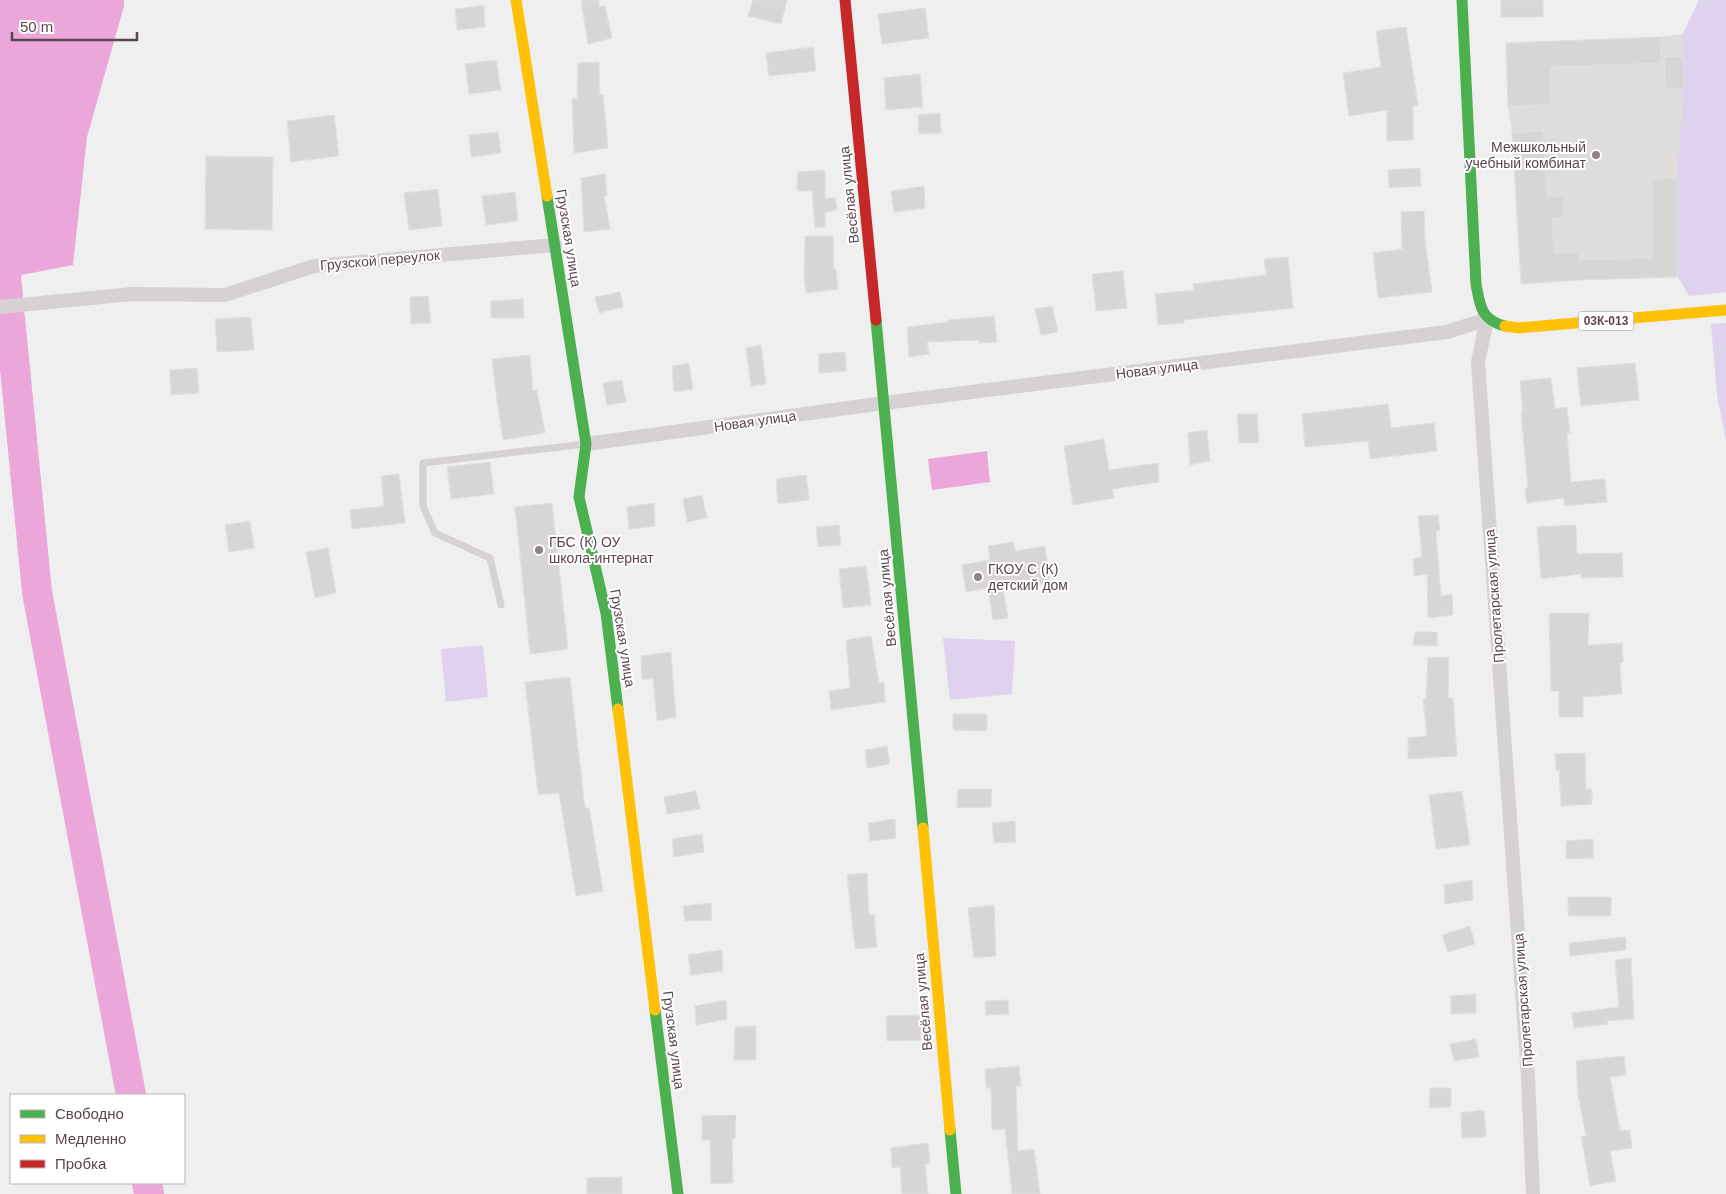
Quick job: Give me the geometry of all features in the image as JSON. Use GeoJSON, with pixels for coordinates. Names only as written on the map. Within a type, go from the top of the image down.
{"type":"FeatureCollection","features":[{"type":"Feature","properties":{"kind":"street","name":"Грузская улица"},"geometry":{"type":"LineString","coordinates":[[516,0],[586,444],[579,497],[606,613],[678,1194]]}},
{"type":"Feature","properties":{"kind":"street","name":"Весёлая улица"},"geometry":{"type":"LineString","coordinates":[[845,0],[884,403],[956,1194]]}},
{"type":"Feature","properties":{"kind":"street"},"geometry":{"type":"LineString","coordinates":[[1462,0],[1476,284],[1478,299],[1487,319]]}},
{"type":"Feature","properties":{"kind":"street","name":"Грузской переулок"},"geometry":{"type":"LineString","coordinates":[[0,307],[132,294],[225,295],[314,266],[554,245]]}},
{"type":"Feature","properties":{"kind":"street","name":"03К-013"},"geometry":{"type":"LineString","coordinates":[[1487,319],[1500,326],[1519,328],[1726,310]]}},
{"type":"Feature","properties":{"kind":"street","name":"Новая улица"},"geometry":{"type":"LineString","coordinates":[[586,444],[884,403],[1447,332],[1487,319]]}},
{"type":"Feature","properties":{"kind":"street","name":"Пролетарская улица"},"geometry":{"type":"LineString","coordinates":[[1487,319],[1478,362],[1528,1077],[1533,1194]]}},
{"type":"Feature","properties":{"kind":"lane"},"geometry":{"type":"LineString","coordinates":[[501,605],[490,558],[435,533],[423,506],[423,463],[586,444]]}},
{"type":"Feature","properties":{"kind":"shaded area"},"geometry":{"type":"Polygon","coordinates":[[[0,0],[124,0],[124,6],[87,137],[73,265],[6,278],[0,277],[0,0]]]}},
{"type":"Feature","properties":{"kind":"shaded area"},"geometry":{"type":"Polygon","coordinates":[[[1699,0],[1726,0],[1726,292],[1689,296],[1678,277],[1677,178],[1684,88],[1683,34],[1699,0]]]}},
{"type":"Feature","properties":{"kind":"shaded area","name":"Межшкольный учебный комбинат"},"geometry":{"type":"Polygon","coordinates":[[[1683,34],[1684,88],[1678,277],[1593,279],[1521,284],[1512,133],[1508,106],[1506,43],[1659,37],[1683,34]]]}},
{"type":"Feature","properties":{"kind":"shaded area"},"geometry":{"type":"Polygon","coordinates":[[[1726,323],[1726,440],[1717,395],[1711,324],[1726,323]]]}},
{"type":"Feature","properties":{"kind":"shaded area"},"geometry":{"type":"Polygon","coordinates":[[[987,451],[990,482],[932,490],[928,459],[987,451]]]}},
{"type":"Feature","properties":{"kind":"shaded area"},"geometry":{"type":"Polygon","coordinates":[[[943,638],[1015,641],[1012,694],[950,700],[943,638]]]}},
{"type":"Feature","properties":{"kind":"shaded area"},"geometry":{"type":"Polygon","coordinates":[[[483,645],[488,697],[446,702],[441,649],[483,645]]]}},
{"type":"Feature","properties":{"kind":"building"},"geometry":{"type":"Polygon","coordinates":[[[581,0],[599,0],[599,7],[605,6],[612,38],[588,44],[581,0]]]}},
{"type":"Feature","properties":{"kind":"building"},"geometry":{"type":"Polygon","coordinates":[[[753,0],[787,0],[781,24],[748,16],[753,0]]]}},
{"type":"Feature","properties":{"kind":"building"},"geometry":{"type":"Polygon","coordinates":[[[1501,0],[1543,0],[1543,17],[1501,17],[1501,0]]]}},
{"type":"Feature","properties":{"kind":"building"},"geometry":{"type":"Polygon","coordinates":[[[484,5],[485,27],[457,30],[455,9],[484,5]]]}},
{"type":"Feature","properties":{"kind":"building"},"geometry":{"type":"Polygon","coordinates":[[[925,8],[929,38],[882,44],[878,14],[925,8]]]}},
{"type":"Feature","properties":{"kind":"building"},"geometry":{"type":"Polygon","coordinates":[[[1406,27],[1418,105],[1413,106],[1413,140],[1387,141],[1387,110],[1349,116],[1343,73],[1381,67],[1376,31],[1406,27]]]}},
{"type":"Feature","properties":{"kind":"building"},"geometry":{"type":"Polygon","coordinates":[[[1660,37],[1661,63],[1550,67],[1551,105],[1508,106],[1506,43],[1660,37]]]}},
{"type":"Feature","properties":{"kind":"building"},"geometry":{"type":"Polygon","coordinates":[[[813,47],[816,71],[769,76],[766,53],[813,47]]]}},
{"type":"Feature","properties":{"kind":"building"},"geometry":{"type":"Polygon","coordinates":[[[1664,57],[1683,57],[1684,88],[1665,89],[1664,57]]]}},
{"type":"Feature","properties":{"kind":"building"},"geometry":{"type":"Polygon","coordinates":[[[496,60],[501,90],[469,94],[465,64],[496,60]]]}},
{"type":"Feature","properties":{"kind":"building"},"geometry":{"type":"Polygon","coordinates":[[[599,62],[600,95],[603,94],[608,148],[574,153],[572,99],[577,98],[578,63],[599,62]]]}},
{"type":"Feature","properties":{"kind":"building"},"geometry":{"type":"Polygon","coordinates":[[[920,74],[923,107],[886,110],[884,78],[920,74]]]}},
{"type":"Feature","properties":{"kind":"building"},"geometry":{"type":"Polygon","coordinates":[[[940,113],[941,133],[919,134],[918,115],[940,113]]]}},
{"type":"Feature","properties":{"kind":"building"},"geometry":{"type":"Polygon","coordinates":[[[334,115],[339,156],[291,162],[287,121],[334,115]]]}},
{"type":"Feature","properties":{"kind":"building"},"geometry":{"type":"Polygon","coordinates":[[[1543,131],[1547,196],[1563,196],[1564,217],[1552,218],[1554,253],[1579,252],[1579,260],[1652,258],[1652,179],[1678,178],[1678,277],[1521,284],[1512,133],[1543,131]]]}},
{"type":"Feature","properties":{"kind":"building"},"geometry":{"type":"Polygon","coordinates":[[[498,132],[501,153],[471,157],[469,135],[498,132]]]}},
{"type":"Feature","properties":{"kind":"building"},"geometry":{"type":"Polygon","coordinates":[[[206,156],[273,157],[272,230],[205,229],[206,156]]]}},
{"type":"Feature","properties":{"kind":"building"},"geometry":{"type":"Polygon","coordinates":[[[1420,168],[1421,186],[1389,188],[1388,170],[1420,168]]]}},
{"type":"Feature","properties":{"kind":"building"},"geometry":{"type":"Polygon","coordinates":[[[825,170],[825,199],[835,197],[837,210],[825,213],[825,227],[815,228],[812,191],[797,191],[798,172],[825,170]]]}},
{"type":"Feature","properties":{"kind":"building"},"geometry":{"type":"Polygon","coordinates":[[[605,174],[607,196],[604,196],[610,229],[584,232],[581,178],[605,174]]]}},
{"type":"Feature","properties":{"kind":"building"},"geometry":{"type":"Polygon","coordinates":[[[924,186],[925,208],[894,212],[891,191],[924,186]]]}},
{"type":"Feature","properties":{"kind":"building"},"geometry":{"type":"Polygon","coordinates":[[[438,189],[442,226],[409,230],[404,193],[438,189]]]}},
{"type":"Feature","properties":{"kind":"building"},"geometry":{"type":"Polygon","coordinates":[[[515,192],[518,221],[486,225],[482,196],[515,192]]]}},
{"type":"Feature","properties":{"kind":"building"},"geometry":{"type":"Polygon","coordinates":[[[1424,211],[1425,239],[1432,292],[1378,298],[1373,253],[1402,249],[1401,212],[1424,211]]]}},
{"type":"Feature","properties":{"kind":"building"},"geometry":{"type":"Polygon","coordinates":[[[805,236],[833,236],[834,270],[836,269],[838,289],[806,293],[804,274],[805,236]]]}},
{"type":"Feature","properties":{"kind":"building"},"geometry":{"type":"Polygon","coordinates":[[[1288,257],[1293,308],[1184,320],[1184,323],[1158,325],[1155,294],[1194,290],[1193,284],[1266,275],[1264,259],[1288,257]]]}},
{"type":"Feature","properties":{"kind":"building"},"geometry":{"type":"Polygon","coordinates":[[[1123,271],[1127,308],[1096,311],[1092,274],[1123,271]]]}},
{"type":"Feature","properties":{"kind":"building"},"geometry":{"type":"Polygon","coordinates":[[[620,292],[623,307],[599,313],[595,297],[620,292]]]}},
{"type":"Feature","properties":{"kind":"building"},"geometry":{"type":"Polygon","coordinates":[[[428,296],[431,323],[411,324],[410,297],[428,296]]]}},
{"type":"Feature","properties":{"kind":"building"},"geometry":{"type":"Polygon","coordinates":[[[523,299],[524,318],[491,318],[491,301],[523,299]]]}},
{"type":"Feature","properties":{"kind":"building"},"geometry":{"type":"Polygon","coordinates":[[[1052,306],[1058,332],[1041,335],[1035,309],[1052,306]]]}},
{"type":"Feature","properties":{"kind":"building"},"geometry":{"type":"Polygon","coordinates":[[[994,316],[997,342],[979,343],[979,340],[927,342],[929,354],[909,357],[907,327],[948,322],[948,320],[994,316]]]}},
{"type":"Feature","properties":{"kind":"building"},"geometry":{"type":"Polygon","coordinates":[[[251,317],[254,350],[217,352],[215,319],[251,317]]]}},
{"type":"Feature","properties":{"kind":"building"},"geometry":{"type":"Polygon","coordinates":[[[761,345],[766,384],[751,386],[746,348],[761,345]]]}},
{"type":"Feature","properties":{"kind":"building"},"geometry":{"type":"Polygon","coordinates":[[[845,352],[846,371],[819,373],[819,354],[845,352]]]}},
{"type":"Feature","properties":{"kind":"building"},"geometry":{"type":"Polygon","coordinates":[[[530,355],[533,391],[537,390],[545,433],[503,440],[492,359],[530,355]]]}},
{"type":"Feature","properties":{"kind":"building"},"geometry":{"type":"Polygon","coordinates":[[[689,363],[693,389],[674,392],[672,366],[689,363]]]}},
{"type":"Feature","properties":{"kind":"building"},"geometry":{"type":"Polygon","coordinates":[[[1635,363],[1639,400],[1581,406],[1577,368],[1635,363]]]}},
{"type":"Feature","properties":{"kind":"building"},"geometry":{"type":"Polygon","coordinates":[[[197,368],[199,393],[171,395],[170,370],[197,368]]]}},
{"type":"Feature","properties":{"kind":"building"},"geometry":{"type":"Polygon","coordinates":[[[1551,378],[1555,409],[1567,407],[1570,433],[1567,433],[1571,482],[1605,479],[1607,502],[1564,506],[1564,498],[1527,503],[1525,488],[1528,488],[1520,381],[1551,378]]]}},
{"type":"Feature","properties":{"kind":"building"},"geometry":{"type":"Polygon","coordinates":[[[622,380],[626,402],[607,405],[603,383],[622,380]]]}},
{"type":"Feature","properties":{"kind":"building"},"geometry":{"type":"Polygon","coordinates":[[[1388,404],[1391,428],[1434,423],[1437,451],[1370,459],[1368,441],[1305,447],[1302,414],[1388,404]]]}},
{"type":"Feature","properties":{"kind":"building"},"geometry":{"type":"Polygon","coordinates":[[[1237,414],[1257,414],[1259,443],[1239,443],[1237,414]]]}},
{"type":"Feature","properties":{"kind":"building"},"geometry":{"type":"Polygon","coordinates":[[[1207,430],[1210,461],[1190,465],[1188,433],[1207,430]]]}},
{"type":"Feature","properties":{"kind":"building"},"geometry":{"type":"Polygon","coordinates":[[[1104,439],[1109,470],[1158,463],[1159,482],[1112,489],[1114,498],[1073,505],[1064,446],[1104,439]]]}},
{"type":"Feature","properties":{"kind":"building"},"geometry":{"type":"Polygon","coordinates":[[[490,462],[494,494],[451,499],[447,467],[490,462]]]}},
{"type":"Feature","properties":{"kind":"building"},"geometry":{"type":"Polygon","coordinates":[[[399,474],[405,523],[352,529],[350,510],[384,506],[381,476],[399,474]]]}},
{"type":"Feature","properties":{"kind":"building"},"geometry":{"type":"Polygon","coordinates":[[[806,475],[809,500],[778,504],[776,479],[806,475]]]}},
{"type":"Feature","properties":{"kind":"building"},"geometry":{"type":"Polygon","coordinates":[[[702,495],[707,518],[687,522],[683,499],[702,495]]]}},
{"type":"Feature","properties":{"kind":"building"},"geometry":{"type":"Polygon","coordinates":[[[552,503],[568,649],[530,654],[515,507],[552,503]]]}},
{"type":"Feature","properties":{"kind":"building"},"geometry":{"type":"Polygon","coordinates":[[[654,503],[655,526],[629,529],[627,507],[654,503]]]}},
{"type":"Feature","properties":{"kind":"building"},"geometry":{"type":"Polygon","coordinates":[[[1438,515],[1440,531],[1436,531],[1441,596],[1452,594],[1453,615],[1428,618],[1427,574],[1414,576],[1413,559],[1422,557],[1418,516],[1438,515]]]}},
{"type":"Feature","properties":{"kind":"building"},"geometry":{"type":"Polygon","coordinates":[[[250,521],[254,548],[229,552],[225,525],[250,521]]]}},
{"type":"Feature","properties":{"kind":"building"},"geometry":{"type":"Polygon","coordinates":[[[839,525],[841,545],[818,547],[816,527],[839,525]]]}},
{"type":"Feature","properties":{"kind":"building"},"geometry":{"type":"Polygon","coordinates":[[[1576,525],[1577,554],[1622,553],[1623,577],[1581,578],[1581,574],[1541,579],[1537,527],[1576,525]]]}},
{"type":"Feature","properties":{"kind":"building"},"geometry":{"type":"Polygon","coordinates":[[[1014,542],[1015,551],[1045,546],[1050,582],[1003,590],[1008,618],[993,620],[988,588],[966,592],[962,565],[990,560],[988,546],[1014,542]]]}},
{"type":"Feature","properties":{"kind":"building"},"geometry":{"type":"Polygon","coordinates":[[[328,548],[336,593],[315,598],[306,552],[328,548]]]}},
{"type":"Feature","properties":{"kind":"building"},"geometry":{"type":"Polygon","coordinates":[[[866,566],[871,605],[843,608],[839,569],[866,566]]]}},
{"type":"Feature","properties":{"kind":"building"},"geometry":{"type":"Polygon","coordinates":[[[1549,613],[1589,613],[1588,645],[1622,643],[1623,662],[1620,663],[1622,694],[1583,697],[1583,717],[1559,717],[1559,691],[1551,691],[1549,613]]]}},
{"type":"Feature","properties":{"kind":"building"},"geometry":{"type":"Polygon","coordinates":[[[1415,632],[1437,632],[1437,646],[1413,645],[1415,632]]]}},
{"type":"Feature","properties":{"kind":"building"},"geometry":{"type":"Polygon","coordinates":[[[871,636],[879,683],[884,682],[885,702],[831,710],[829,691],[850,688],[846,640],[871,636]]]}},
{"type":"Feature","properties":{"kind":"building"},"geometry":{"type":"Polygon","coordinates":[[[671,652],[676,717],[657,721],[653,678],[642,680],[641,656],[671,652]]]}},
{"type":"Feature","properties":{"kind":"building"},"geometry":{"type":"Polygon","coordinates":[[[1449,657],[1448,698],[1453,698],[1457,756],[1408,759],[1408,738],[1427,736],[1423,699],[1426,699],[1428,658],[1449,657]]]}},
{"type":"Feature","properties":{"kind":"building"},"geometry":{"type":"Polygon","coordinates":[[[570,677],[585,808],[589,808],[603,891],[576,896],[559,793],[538,795],[525,682],[570,677]]]}},
{"type":"Feature","properties":{"kind":"building"},"geometry":{"type":"Polygon","coordinates":[[[953,714],[987,714],[987,731],[953,730],[953,714]]]}},
{"type":"Feature","properties":{"kind":"building"},"geometry":{"type":"Polygon","coordinates":[[[887,746],[890,764],[867,768],[865,750],[887,746]]]}},
{"type":"Feature","properties":{"kind":"building"},"geometry":{"type":"Polygon","coordinates":[[[1585,753],[1586,789],[1592,789],[1592,804],[1561,806],[1559,770],[1556,770],[1555,754],[1585,753]]]}},
{"type":"Feature","properties":{"kind":"building"},"geometry":{"type":"Polygon","coordinates":[[[958,789],[992,789],[991,807],[957,808],[958,789]]]}},
{"type":"Feature","properties":{"kind":"building"},"geometry":{"type":"Polygon","coordinates":[[[696,791],[700,809],[667,814],[664,797],[696,791]]]}},
{"type":"Feature","properties":{"kind":"building"},"geometry":{"type":"Polygon","coordinates":[[[1462,791],[1470,845],[1436,849],[1429,795],[1462,791]]]}},
{"type":"Feature","properties":{"kind":"building"},"geometry":{"type":"Polygon","coordinates":[[[895,819],[896,838],[870,841],[868,823],[895,819]]]}},
{"type":"Feature","properties":{"kind":"building"},"geometry":{"type":"Polygon","coordinates":[[[1015,821],[1016,842],[994,843],[992,823],[1015,821]]]}},
{"type":"Feature","properties":{"kind":"building"},"geometry":{"type":"Polygon","coordinates":[[[702,834],[704,852],[674,857],[672,839],[702,834]]]}},
{"type":"Feature","properties":{"kind":"building"},"geometry":{"type":"Polygon","coordinates":[[[1593,839],[1593,858],[1566,859],[1566,841],[1593,839]]]}},
{"type":"Feature","properties":{"kind":"building"},"geometry":{"type":"Polygon","coordinates":[[[867,873],[869,915],[874,914],[877,947],[855,949],[847,875],[867,873]]]}},
{"type":"Feature","properties":{"kind":"building"},"geometry":{"type":"Polygon","coordinates":[[[1472,880],[1473,900],[1445,904],[1444,885],[1472,880]]]}},
{"type":"Feature","properties":{"kind":"building"},"geometry":{"type":"Polygon","coordinates":[[[1568,897],[1611,897],[1611,916],[1568,916],[1568,897]]]}},
{"type":"Feature","properties":{"kind":"building"},"geometry":{"type":"Polygon","coordinates":[[[711,903],[712,920],[685,921],[683,906],[711,903]]]}},
{"type":"Feature","properties":{"kind":"building"},"geometry":{"type":"Polygon","coordinates":[[[994,905],[996,956],[974,958],[968,908],[994,905]]]}},
{"type":"Feature","properties":{"kind":"building"},"geometry":{"type":"Polygon","coordinates":[[[1470,926],[1475,944],[1448,952],[1442,935],[1470,926]]]}},
{"type":"Feature","properties":{"kind":"building"},"geometry":{"type":"Polygon","coordinates":[[[1626,937],[1626,950],[1570,956],[1569,943],[1626,937]]]}},
{"type":"Feature","properties":{"kind":"building"},"geometry":{"type":"Polygon","coordinates":[[[722,950],[723,971],[691,975],[688,955],[722,950]]]}},
{"type":"Feature","properties":{"kind":"building"},"geometry":{"type":"Polygon","coordinates":[[[1631,958],[1634,1019],[1607,1021],[1608,1024],[1574,1028],[1572,1013],[1619,1007],[1615,960],[1631,958]]]}},
{"type":"Feature","properties":{"kind":"building"},"geometry":{"type":"Polygon","coordinates":[[[1476,994],[1476,1013],[1451,1014],[1451,996],[1476,994]]]}},
{"type":"Feature","properties":{"kind":"building"},"geometry":{"type":"Polygon","coordinates":[[[726,1000],[727,1019],[696,1025],[695,1006],[726,1000]]]}},
{"type":"Feature","properties":{"kind":"building"},"geometry":{"type":"Polygon","coordinates":[[[1008,1000],[1009,1014],[986,1015],[985,1001],[1008,1000]]]}},
{"type":"Feature","properties":{"kind":"building"},"geometry":{"type":"Polygon","coordinates":[[[920,1015],[921,1040],[887,1041],[886,1016],[920,1015]]]}},
{"type":"Feature","properties":{"kind":"building"},"geometry":{"type":"Polygon","coordinates":[[[756,1026],[756,1060],[734,1060],[735,1027],[756,1026]]]}},
{"type":"Feature","properties":{"kind":"building"},"geometry":{"type":"Polygon","coordinates":[[[1476,1039],[1479,1057],[1454,1061],[1450,1044],[1476,1039]]]}},
{"type":"Feature","properties":{"kind":"building"},"geometry":{"type":"Polygon","coordinates":[[[1624,1056],[1626,1075],[1610,1077],[1620,1131],[1630,1130],[1632,1148],[1610,1151],[1616,1181],[1590,1186],[1581,1136],[1586,1136],[1578,1094],[1576,1061],[1624,1056]]]}},
{"type":"Feature","properties":{"kind":"building"},"geometry":{"type":"Polygon","coordinates":[[[1019,1066],[1021,1086],[1016,1086],[1018,1151],[1034,1149],[1040,1194],[1012,1194],[1005,1129],[992,1130],[991,1088],[986,1088],[985,1069],[1019,1066]]]}},
{"type":"Feature","properties":{"kind":"building"},"geometry":{"type":"Polygon","coordinates":[[[1430,1088],[1451,1088],[1451,1107],[1429,1108],[1430,1088]]]}},
{"type":"Feature","properties":{"kind":"building"},"geometry":{"type":"Polygon","coordinates":[[[1484,1110],[1486,1137],[1462,1138],[1461,1113],[1484,1110]]]}},
{"type":"Feature","properties":{"kind":"building"},"geometry":{"type":"Polygon","coordinates":[[[736,1115],[735,1139],[732,1139],[733,1183],[711,1184],[710,1140],[702,1140],[702,1116],[736,1115]]]}},
{"type":"Feature","properties":{"kind":"building"},"geometry":{"type":"Polygon","coordinates":[[[928,1143],[930,1164],[925,1164],[928,1194],[902,1194],[900,1167],[892,1168],[891,1148],[928,1143]]]}},
{"type":"Feature","properties":{"kind":"building"},"geometry":{"type":"Polygon","coordinates":[[[622,1177],[622,1194],[587,1194],[587,1178],[622,1177]]]}},
{"type":"Feature","properties":{"kind":"waterway"},"geometry":{"type":"LineString","coordinates":[[8,296],[6,278],[11,237]]}},
{"type":"Feature","properties":{"kind":"waterway"},"geometry":{"type":"LineString","coordinates":[[10,318],[37,592],[131,1094]]}},
{"type":"Feature","properties":{"kind":"waterway"},"geometry":{"type":"LineString","coordinates":[[147,1184],[149,1194]]}},
{"type":"Feature","properties":{"kind":"traffic: fast"},"geometry":{"type":"LineString","coordinates":[[1462,0],[1476,284],[1479,299],[1486,316],[1505,326]]}},
{"type":"Feature","properties":{"kind":"traffic: fast"},"geometry":{"type":"LineString","coordinates":[[547,196],[586,444],[579,497],[606,613],[618,709]]}},
{"type":"Feature","properties":{"kind":"traffic: fast"},"geometry":{"type":"LineString","coordinates":[[876,320],[923,828]]}},
{"type":"Feature","properties":{"kind":"traffic: fast"},"geometry":{"type":"LineString","coordinates":[[655,1010],[678,1194]]}},
{"type":"Feature","properties":{"kind":"traffic: fast"},"geometry":{"type":"LineString","coordinates":[[950,1130],[956,1194]]}},
{"type":"Feature","properties":{"kind":"traffic: slow"},"geometry":{"type":"LineString","coordinates":[[516,0],[547,196]]}},
{"type":"Feature","properties":{"kind":"traffic: slow"},"geometry":{"type":"LineString","coordinates":[[1505,326],[1519,328],[1726,310]]}},
{"type":"Feature","properties":{"kind":"traffic: slow"},"geometry":{"type":"LineString","coordinates":[[618,709],[655,1010]]}},
{"type":"Feature","properties":{"kind":"traffic: slow"},"geometry":{"type":"LineString","coordinates":[[923,828],[950,1130]]}},
{"type":"Feature","properties":{"kind":"traffic: jam"},"geometry":{"type":"LineString","coordinates":[[845,0],[876,320]]}},
{"type":"Feature","properties":{"kind":"place","name":"Межшкольный учебный комбинат"},"geometry":{"type":"Point","coordinates":[1596,155]}},
{"type":"Feature","properties":{"kind":"place","name":"ГБС (К) ОУ школа-интернат"},"geometry":{"type":"Point","coordinates":[539,550]}},
{"type":"Feature","properties":{"kind":"place","name":"ГКОУ С (К) детский дом"},"geometry":{"type":"Point","coordinates":[978,577]}}]}
